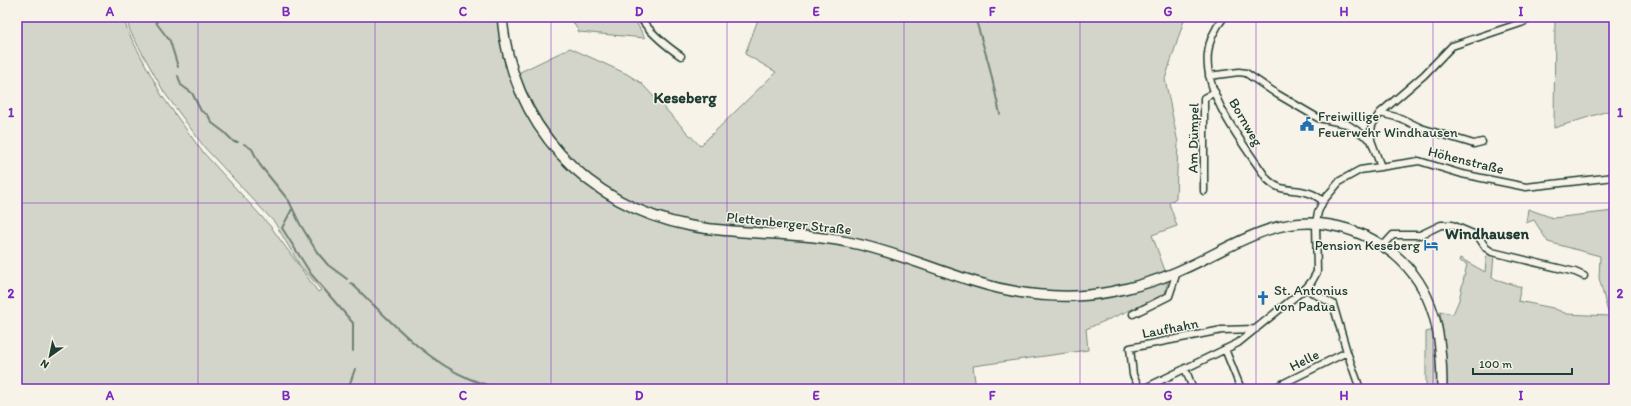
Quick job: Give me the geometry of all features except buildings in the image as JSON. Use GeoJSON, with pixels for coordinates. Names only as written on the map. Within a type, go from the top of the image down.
{"type":"FeatureCollection","features":[{"type":"Feature","properties":{"kind":"main road","name":"Plettenberger Straße"},"geometry":{"type":"LineString","coordinates":[[502,17],[513,75],[524,101],[539,128],[571,165],[592,182],[620,201],[652,215],[693,226],[719,230],[831,238],[884,251],[975,282],[1015,292],[1078,296],[1152,282],[1274,227],[1289,224],[1316,223],[1352,230],[1364,234],[1405,263],[1423,288],[1431,305],[1436,323],[1441,352],[1442,389]]}},
{"type":"Feature","properties":{"kind":"street"},"geometry":{"type":"LineString","coordinates":[[640,17],[647,28],[667,47],[681,56]]}},
{"type":"Feature","properties":{"kind":"street","name":"Bornweg"},"geometry":{"type":"LineString","coordinates":[[1224,17],[1212,36],[1208,53],[1209,76],[1232,128],[1268,179],[1274,185],[1287,190],[1309,192],[1323,200]]}},
{"type":"Feature","properties":{"kind":"street"},"geometry":{"type":"LineString","coordinates":[[1381,167],[1371,140],[1372,125],[1380,113],[1424,75],[1452,46],[1521,24],[1534,17]]}},
{"type":"Feature","properties":{"kind":"street"},"geometry":{"type":"LineString","coordinates":[[1209,76],[1239,72],[1246,73],[1276,94],[1318,118],[1347,124],[1371,140]]}},
{"type":"Feature","properties":{"kind":"street","name":"Am Dümpel"},"geometry":{"type":"LineString","coordinates":[[1204,191],[1204,98],[1215,92]]}},
{"type":"Feature","properties":{"kind":"street"},"geometry":{"type":"LineString","coordinates":[[1380,113],[1400,118],[1421,128],[1474,144],[1482,142]]}},
{"type":"Feature","properties":{"kind":"street","name":"Höhenstraße"},"geometry":{"type":"LineString","coordinates":[[1141,389],[1238,343],[1306,288],[1317,272],[1316,223],[1318,212],[1323,200],[1340,181],[1360,170],[1419,161],[1462,174],[1526,187],[1614,177]]}},
{"type":"Feature","properties":{"kind":"street"},"geometry":{"type":"LineString","coordinates":[[1383,246],[1393,235],[1420,234],[1441,225],[1452,225],[1478,236],[1486,248],[1492,252],[1575,272],[1584,276]]}},
{"type":"Feature","properties":{"kind":"street"},"geometry":{"type":"LineString","coordinates":[[1133,314],[1168,296],[1177,272]]}},
{"type":"Feature","properties":{"kind":"street"},"geometry":{"type":"LineString","coordinates":[[1306,288],[1333,304],[1360,389]]}},
{"type":"Feature","properties":{"kind":"street","name":"Laufhahn"},"geometry":{"type":"LineString","coordinates":[[1141,389],[1133,375],[1130,348],[1222,330],[1256,328]]}},
{"type":"Feature","properties":{"kind":"street"},"geometry":{"type":"LineString","coordinates":[[1225,350],[1241,389]]}},
{"type":"Feature","properties":{"kind":"street","name":"Helle"},"geometry":{"type":"LineString","coordinates":[[1272,389],[1347,352]]}},
{"type":"Feature","properties":{"kind":"street"},"geometry":{"type":"LineString","coordinates":[[1185,368],[1193,389]]}},
{"type":"Feature","properties":{"kind":"shaded area"},"geometry":{"type":"Polygon","coordinates":[[[17,17],[123,17],[128,32],[162,96],[201,150],[271,227],[318,292],[321,290],[299,264],[275,223],[205,148],[164,92],[130,31],[126,17],[499,17],[505,67],[516,74],[570,48],[627,74],[641,83],[700,146],[776,72],[745,54],[759,17],[1185,17],[1165,79],[1178,143],[1176,198],[1169,203],[1177,226],[1152,235],[1168,279],[1165,295],[1086,329],[1088,350],[973,366],[976,389],[17,389],[17,17]]]}},
{"type":"Feature","properties":{"kind":"shaded area"},"geometry":{"type":"Polygon","coordinates":[[[570,17],[633,17],[645,38],[579,32],[570,17]]]}},
{"type":"Feature","properties":{"kind":"shaded area"},"geometry":{"type":"Polygon","coordinates":[[[1555,17],[1614,17],[1614,109],[1554,128],[1555,17]]]}},
{"type":"Feature","properties":{"kind":"shaded area"},"geometry":{"type":"Polygon","coordinates":[[[1528,209],[1553,218],[1614,211],[1614,389],[1446,389],[1443,333],[1440,311],[1453,314],[1459,300],[1467,264],[1459,261],[1460,258],[1485,272],[1487,251],[1494,255],[1492,278],[1521,287],[1518,301],[1553,308],[1567,314],[1609,316],[1599,278],[1600,256],[1548,242],[1534,220],[1526,223],[1528,209]]]}},
{"type":"Feature","properties":{"kind":"shaded area"},"geometry":{"type":"Polygon","coordinates":[[[1434,330],[1437,389],[1424,389],[1426,388],[1426,332],[1434,330]]]}},
{"type":"Feature","properties":{"kind":"waterway"},"geometry":{"type":"LineString","coordinates":[[155,17],[157,24],[170,41],[178,67]]}},
{"type":"Feature","properties":{"kind":"waterway"},"geometry":{"type":"LineString","coordinates":[[975,17],[989,65],[1000,114]]}},
{"type":"Feature","properties":{"kind":"waterway"},"geometry":{"type":"LineString","coordinates":[[178,76],[181,85],[192,93],[201,111],[208,115],[212,123],[234,142],[238,142]]}},
{"type":"Feature","properties":{"kind":"waterway"},"geometry":{"type":"LineString","coordinates":[[244,144],[252,149],[260,165],[289,201],[300,224],[317,252],[328,265],[347,279]]}},
{"type":"Feature","properties":{"kind":"waterway"},"geometry":{"type":"LineString","coordinates":[[292,209],[282,228],[311,274],[353,323],[353,351]]}},
{"type":"Feature","properties":{"kind":"waterway"},"geometry":{"type":"LineString","coordinates":[[351,283],[421,349],[453,371],[470,379],[499,389]]}},
{"type":"Feature","properties":{"kind":"waterway"},"geometry":{"type":"LineString","coordinates":[[348,389],[355,369]]}},
{"type":"Feature","properties":{"kind":"place","name":"Freiwillige Feuerwehr Windhausen"},"geometry":{"type":"Point","coordinates":[1307,124]}},
{"type":"Feature","properties":{"kind":"place","name":"Pension Keseberg"},"geometry":{"type":"Point","coordinates":[1431,245]}},
{"type":"Feature","properties":{"kind":"place","name":"St. Antonius von Padua"},"geometry":{"type":"Point","coordinates":[1263,298]}},
{"type":"Feature","properties":{"kind":"district","name":"Keseberg"},"geometry":{"type":"Point","coordinates":[685,97]}},
{"type":"Feature","properties":{"kind":"district","name":"Windhausen"},"geometry":{"type":"Point","coordinates":[1487,233]}}]}
